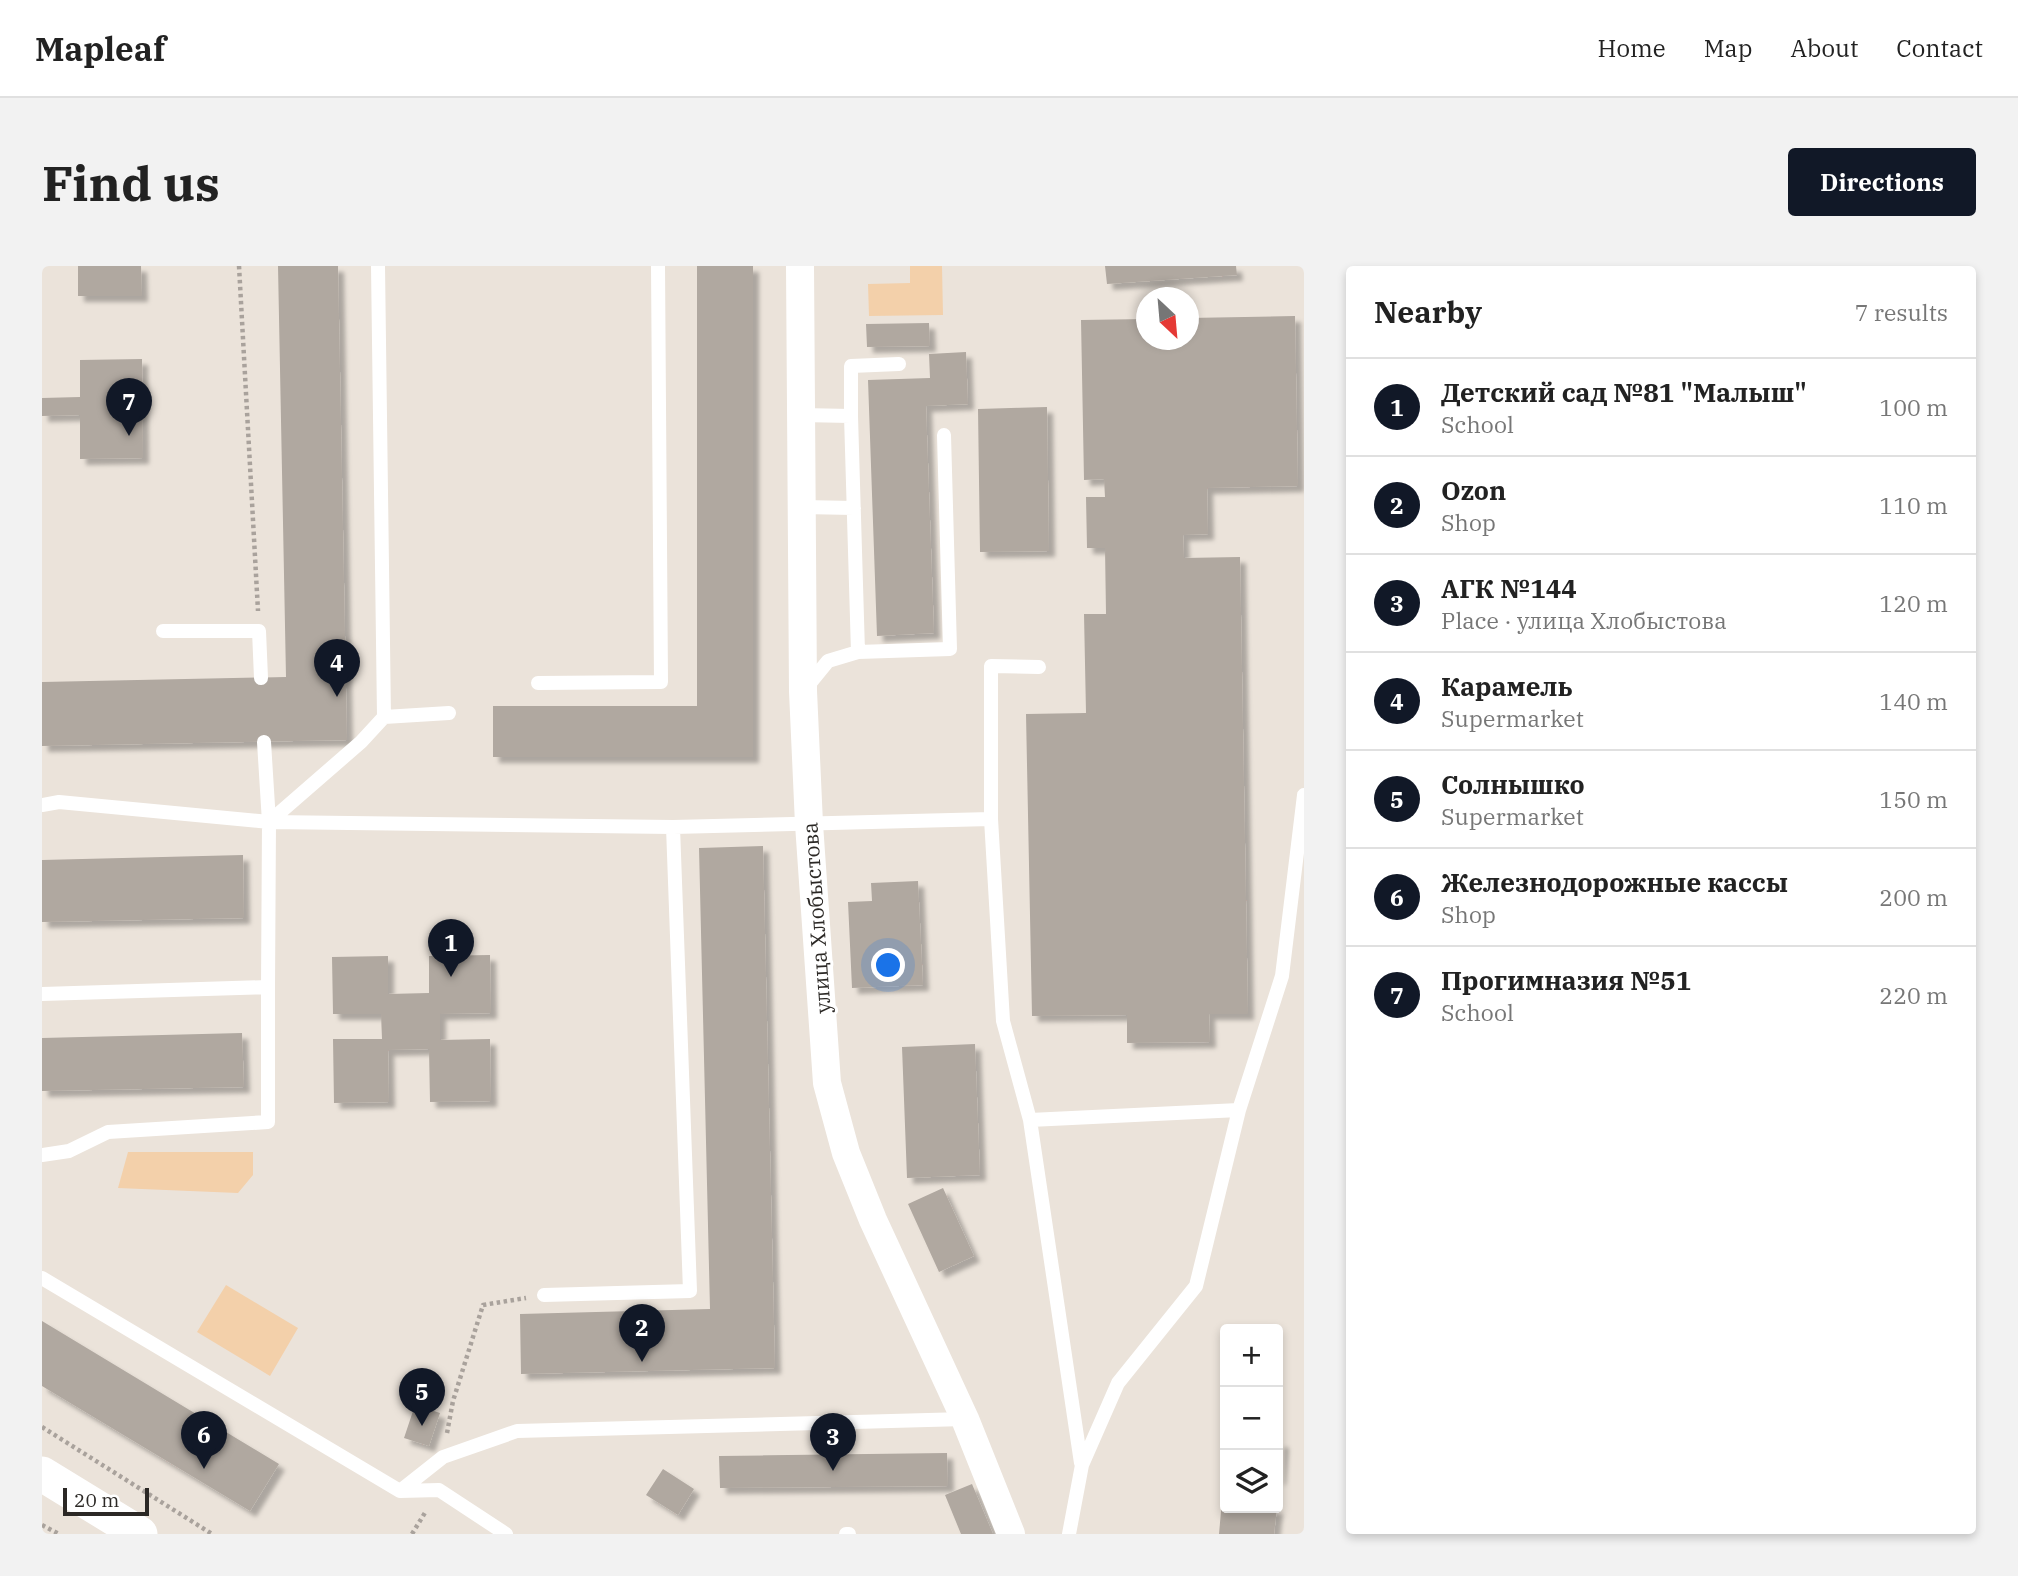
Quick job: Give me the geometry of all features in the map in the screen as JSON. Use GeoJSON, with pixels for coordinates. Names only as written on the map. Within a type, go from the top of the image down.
{"type":"FeatureCollection","features":[{"type":"Feature","properties":{"kind":"street","name":"улица Хлобыстова"},"geometry":{"type":"LineString","coordinates":[[800,266],[803,691],[809,824],[827,1083],[846,1153],[873,1220],[965,1419],[1011,1534]]}},
{"type":"Feature","properties":{"kind":"street"},"geometry":{"type":"LineString","coordinates":[[42,1475],[141,1534]]}},
{"type":"Feature","properties":{"kind":"lane"},"geometry":{"type":"LineString","coordinates":[[269,822],[361,742],[384,716],[379,266]]}},
{"type":"Feature","properties":{"kind":"lane"},"geometry":{"type":"LineString","coordinates":[[538,683],[661,682],[658,266]]}},
{"type":"Feature","properties":{"kind":"lane"},"geometry":{"type":"LineString","coordinates":[[858,652],[850,416],[851,366],[899,364]]}},
{"type":"Feature","properties":{"kind":"lane"},"geometry":{"type":"LineString","coordinates":[[801,415],[850,416]]}},
{"type":"Feature","properties":{"kind":"lane"},"geometry":{"type":"LineString","coordinates":[[803,691],[828,661],[858,652],[950,649],[944,435]]}},
{"type":"Feature","properties":{"kind":"lane"},"geometry":{"type":"LineString","coordinates":[[802,508],[854,508]]}},
{"type":"Feature","properties":{"kind":"lane"},"geometry":{"type":"LineString","coordinates":[[163,631],[259,631],[261,678]]}},
{"type":"Feature","properties":{"kind":"lane"},"geometry":{"type":"LineString","coordinates":[[1039,667],[990,666],[992,819],[1003,1021],[1030,1120],[1082,1465]]}},
{"type":"Feature","properties":{"kind":"lane"},"geometry":{"type":"LineString","coordinates":[[384,716],[449,713]]}},
{"type":"Feature","properties":{"kind":"lane"},"geometry":{"type":"LineString","coordinates":[[42,1155],[69,1151],[108,1132],[268,1122],[269,822],[264,742]]}},
{"type":"Feature","properties":{"kind":"lane"},"geometry":{"type":"LineString","coordinates":[[1069,1534],[1082,1465],[1118,1383],[1196,1286],[1238,1110],[1282,976],[1304,795]]}},
{"type":"Feature","properties":{"kind":"lane"},"geometry":{"type":"LineString","coordinates":[[42,805],[59,802],[269,822],[673,827],[992,819]]}},
{"type":"Feature","properties":{"kind":"lane"},"geometry":{"type":"LineString","coordinates":[[544,1296],[690,1291],[673,827]]}},
{"type":"Feature","properties":{"kind":"lane"},"geometry":{"type":"LineString","coordinates":[[42,995],[268,987]]}},
{"type":"Feature","properties":{"kind":"lane"},"geometry":{"type":"LineString","coordinates":[[1030,1120],[1238,1110]]}},
{"type":"Feature","properties":{"kind":"lane"},"geometry":{"type":"LineString","coordinates":[[42,1278],[400,1491],[439,1490],[506,1534]]}},
{"type":"Feature","properties":{"kind":"lane"},"geometry":{"type":"LineString","coordinates":[[400,1491],[443,1457],[516,1431],[965,1419]]}},
{"type":"Feature","properties":{"kind":"path"},"geometry":{"type":"LineString","coordinates":[[239,266],[259,631]]}},
{"type":"Feature","properties":{"kind":"path"},"geometry":{"type":"LineString","coordinates":[[443,1457],[453,1401],[483,1305],[544,1296]]}},
{"type":"Feature","properties":{"kind":"path"},"geometry":{"type":"LineString","coordinates":[[42,1427],[212,1534]]}},
{"type":"Feature","properties":{"kind":"path"},"geometry":{"type":"LineString","coordinates":[[412,1534],[439,1490]]}},
{"type":"Feature","properties":{"kind":"path"},"geometry":{"type":"LineString","coordinates":[[42,1524],[59,1534]]}},
{"type":"Feature","properties":{"kind":"shaded area"},"geometry":{"type":"Polygon","coordinates":[[[910,266],[942,266],[943,315],[869,316],[868,284],[910,283],[910,266]]]}},
{"type":"Feature","properties":{"kind":"shaded area"},"geometry":{"type":"Polygon","coordinates":[[[128,1152],[253,1152],[253,1175],[238,1193],[118,1188],[128,1152]]]}},
{"type":"Feature","properties":{"kind":"shaded area"},"geometry":{"type":"Polygon","coordinates":[[[226,1285],[298,1328],[270,1376],[197,1332],[226,1285]]]}},
{"type":"Feature","properties":{"kind":"building"},"geometry":{"type":"Polygon","coordinates":[[[78,266],[141,266],[142,296],[78,296],[78,266]]]}},
{"type":"Feature","properties":{"kind":"building"},"geometry":{"type":"Polygon","coordinates":[[[278,266],[338,266],[347,740],[42,746],[42,682],[286,677],[278,266]]]}},
{"type":"Feature","properties":{"kind":"building"},"geometry":{"type":"Polygon","coordinates":[[[697,266],[753,266],[753,757],[493,757],[493,706],[697,706],[697,266]]]}},
{"type":"Feature","properties":{"kind":"building"},"geometry":{"type":"Polygon","coordinates":[[[1105,266],[1236,266],[1237,275],[1107,284],[1105,266]]]}},
{"type":"Feature","properties":{"kind":"building"},"geometry":{"type":"Polygon","coordinates":[[[1295,316],[1298,486],[1207,488],[1208,534],[1183,535],[1184,558],[1240,557],[1248,1014],[1209,1014],[1210,1042],[1127,1043],[1127,1015],[1032,1016],[1026,714],[1086,713],[1084,614],[1106,614],[1105,548],[1087,548],[1086,497],[1105,497],[1104,479],[1084,480],[1081,320],[1136,319],[1136,350],[1199,350],[1199,318],[1295,316]]]}},
{"type":"Feature","properties":{"kind":"building"},"geometry":{"type":"Polygon","coordinates":[[[929,323],[930,346],[867,347],[866,324],[929,323]]]}},
{"type":"Feature","properties":{"kind":"building"},"geometry":{"type":"Polygon","coordinates":[[[966,352],[968,404],[926,406],[934,633],[877,636],[868,380],[930,378],[929,354],[966,352]]]}},
{"type":"Feature","properties":{"kind":"building"},"geometry":{"type":"Polygon","coordinates":[[[142,359],[143,458],[80,459],[80,415],[42,416],[42,398],[80,397],[80,360],[142,359]]]}},
{"type":"Feature","properties":{"kind":"building"},"geometry":{"type":"Polygon","coordinates":[[[1047,407],[1049,551],[980,552],[978,409],[1047,407]]]}},
{"type":"Feature","properties":{"kind":"building"},"geometry":{"type":"Polygon","coordinates":[[[763,846],[775,1368],[521,1374],[520,1314],[710,1309],[699,848],[763,846]]]}},
{"type":"Feature","properties":{"kind":"building"},"geometry":{"type":"Polygon","coordinates":[[[243,855],[244,918],[42,922],[42,860],[243,855]]]}},
{"type":"Feature","properties":{"kind":"building"},"geometry":{"type":"Polygon","coordinates":[[[918,881],[923,985],[852,988],[848,902],[872,901],[871,883],[918,881]]]}},
{"type":"Feature","properties":{"kind":"building"},"geometry":{"type":"Polygon","coordinates":[[[490,955],[491,1013],[440,1014],[440,1040],[490,1039],[491,1101],[430,1102],[429,1049],[388,1050],[389,1102],[334,1103],[333,1039],[382,1039],[381,1014],[333,1014],[332,957],[388,956],[388,994],[429,993],[429,956],[490,955]]]}},
{"type":"Feature","properties":{"kind":"building"},"geometry":{"type":"Polygon","coordinates":[[[242,1033],[244,1087],[42,1091],[42,1038],[242,1033]]]}},
{"type":"Feature","properties":{"kind":"building"},"geometry":{"type":"Polygon","coordinates":[[[975,1044],[980,1175],[907,1178],[902,1047],[975,1044]]]}},
{"type":"Feature","properties":{"kind":"building"},"geometry":{"type":"Polygon","coordinates":[[[943,1188],[974,1256],[939,1272],[908,1204],[943,1188]]]}},
{"type":"Feature","properties":{"kind":"building"},"geometry":{"type":"Polygon","coordinates":[[[42,1321],[279,1464],[250,1511],[42,1386],[42,1321]]]}},
{"type":"Feature","properties":{"kind":"building"},"geometry":{"type":"Polygon","coordinates":[[[415,1405],[440,1413],[429,1446],[404,1438],[415,1405]]]}},
{"type":"Feature","properties":{"kind":"building"},"geometry":{"type":"Polygon","coordinates":[[[947,1453],[948,1486],[720,1488],[719,1456],[947,1453]]]}},
{"type":"Feature","properties":{"kind":"building"},"geometry":{"type":"Polygon","coordinates":[[[663,1469],[694,1489],[678,1515],[646,1495],[663,1469]]]}},
{"type":"Feature","properties":{"kind":"building"},"geometry":{"type":"Polygon","coordinates":[[[972,1484],[993,1534],[961,1534],[945,1495],[972,1484]]]}},
{"type":"Feature","properties":{"kind":"building"},"geometry":{"type":"Polygon","coordinates":[[[1221,1513],[1276,1513],[1274,1534],[1219,1534],[1221,1513]]]}},
{"type":"Feature","properties":{"kind":"place","name":"Прогимназия №51"},"geometry":{"type":"Point","coordinates":[129,436]}},
{"type":"Feature","properties":{"kind":"place","name":"Карамель"},"geometry":{"type":"Point","coordinates":[337,697]}},
{"type":"Feature","properties":{"kind":"place","name":"Детский сад №81 \"Малыш\""},"geometry":{"type":"Point","coordinates":[451,977]}},
{"type":"Feature","properties":{"kind":"place","name":"Ozon"},"geometry":{"type":"Point","coordinates":[642,1362]}},
{"type":"Feature","properties":{"kind":"place","name":"Солнышко"},"geometry":{"type":"Point","coordinates":[422,1426]}},
{"type":"Feature","properties":{"kind":"place","name":"Железнодорожные кассы"},"geometry":{"type":"Point","coordinates":[204,1469]}},
{"type":"Feature","properties":{"kind":"place","name":"АГК №144"},"geometry":{"type":"Point","coordinates":[833,1471]}}]}
